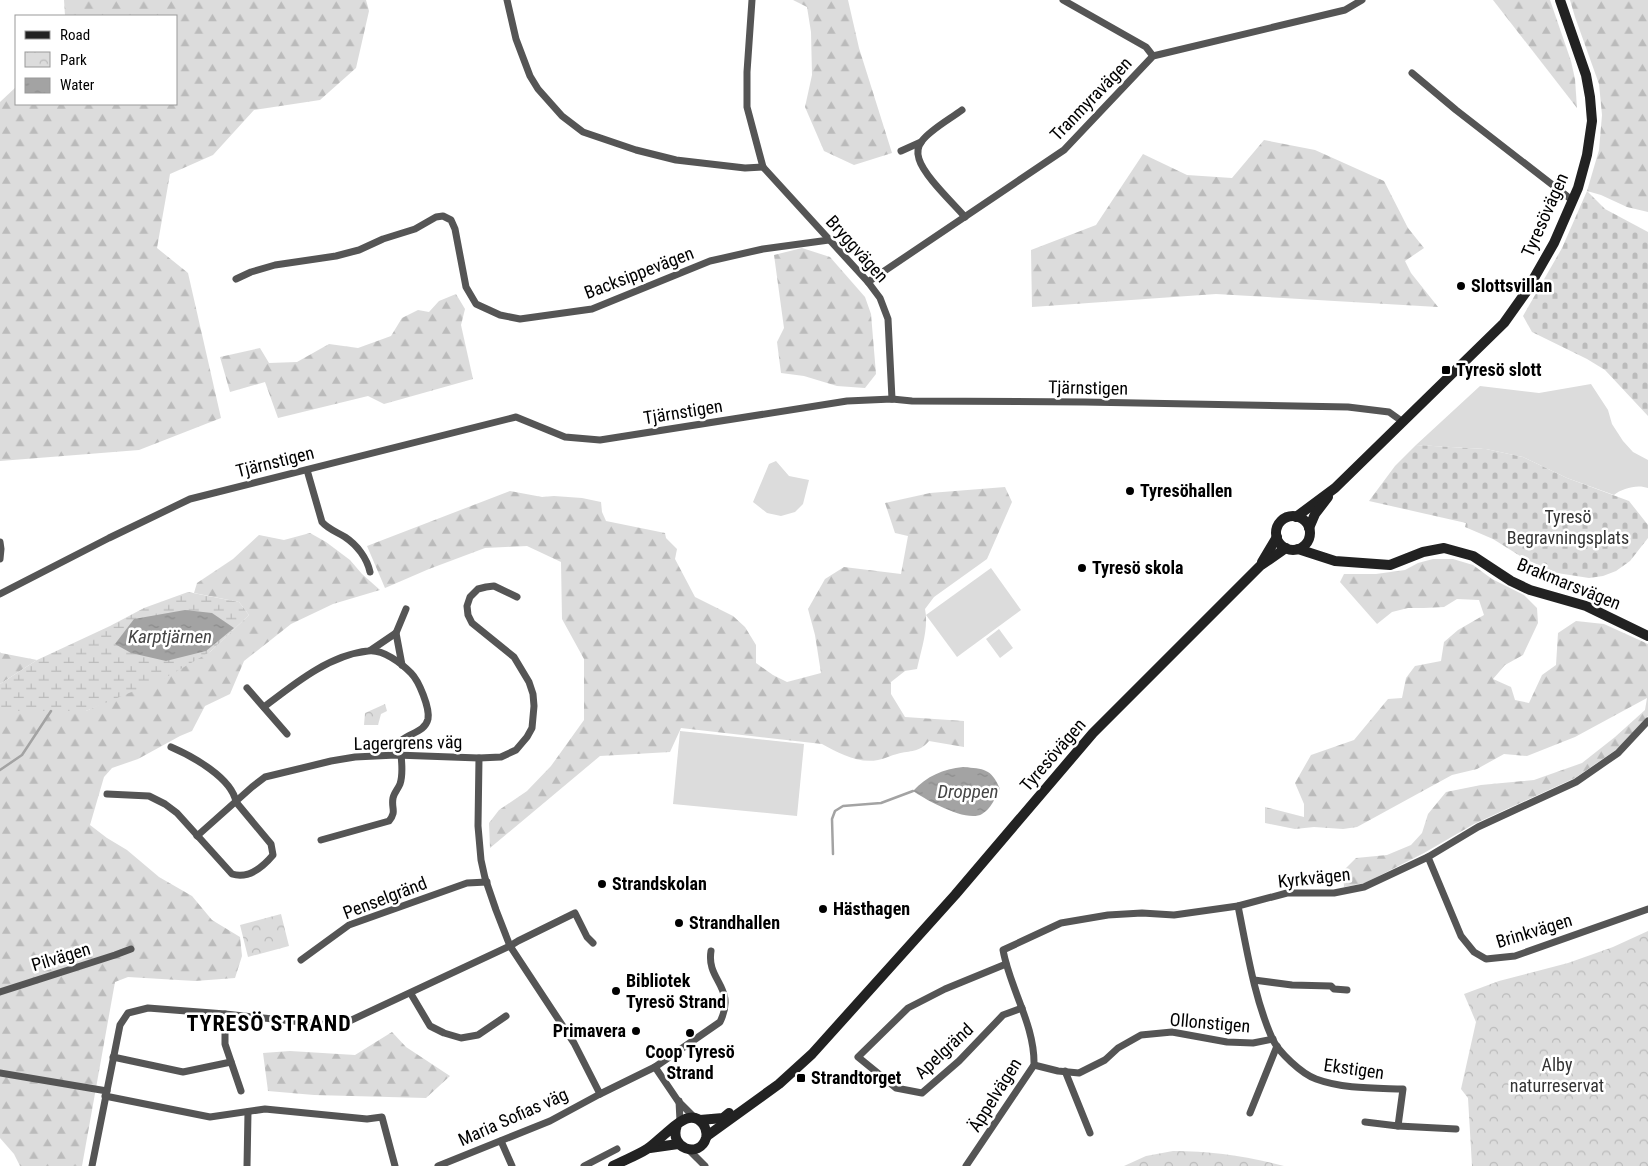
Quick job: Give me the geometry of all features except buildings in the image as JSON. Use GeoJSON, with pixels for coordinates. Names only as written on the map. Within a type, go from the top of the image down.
{"type":"FeatureCollection","features":[{"type":"Feature","properties":{"kind":"main road","name":"Tyresövägen"},"geometry":{"type":"LineString","coordinates":[[1260,566],[1277,537],[1277,529],[1281,521],[1286,518],[1296,517],[1335,488],[1512,313],[1554,243],[1578,188],[1587,155],[1592,121],[1586,75],[1560,0]]}},
{"type":"Feature","properties":{"kind":"main road","name":"Tyresövägen"},"geometry":{"type":"LineString","coordinates":[[1298,549],[1306,544],[1315,514],[1335,488]]}},
{"type":"Feature","properties":{"kind":"main road"},"geometry":{"type":"LineString","coordinates":[[1296,517],[1305,521],[1312,540],[1335,561]]}},
{"type":"Feature","properties":{"kind":"main road"},"geometry":{"type":"LineString","coordinates":[[1277,537],[1281,545],[1286,548],[1290,550],[1298,549]]}},
{"type":"Feature","properties":{"kind":"main road","name":"Tyresövägen"},"geometry":{"type":"LineString","coordinates":[[689,1150],[698,1148],[704,1141],[778,1084],[812,1054],[956,895],[1093,733],[1260,566],[1286,548]]}},
{"type":"Feature","properties":{"kind":"main road","name":"Brakmarsvägen"},"geometry":{"type":"LineString","coordinates":[[1298,549],[1335,561],[1390,565],[1423,552],[1444,548],[1474,556],[1511,581],[1530,590],[1586,606],[1648,636]]}},
{"type":"Feature","properties":{"kind":"main road","name":"Tyresövägen"},"geometry":{"type":"LineString","coordinates":[[613,1166],[647,1149],[689,1117],[698,1119],[723,1118],[774,1080],[843,1022]]}},
{"type":"Feature","properties":{"kind":"main road"},"geometry":{"type":"LineString","coordinates":[[698,1119],[706,1129],[704,1141]]}},
{"type":"Feature","properties":{"kind":"main road"},"geometry":{"type":"LineString","coordinates":[[679,1123],[675,1135],[678,1144],[689,1150]]}},
{"type":"Feature","properties":{"kind":"main road","name":"Tyresövägen"},"geometry":{"type":"LineString","coordinates":[[647,1149],[678,1144]]}},
{"type":"Feature","properties":{"kind":"street"},"geometry":{"type":"LineString","coordinates":[[507,0],[516,39],[530,76],[538,89],[562,116],[582,132],[636,150],[676,160],[745,168],[763,167],[747,107],[747,72],[752,0]]}},
{"type":"Feature","properties":{"kind":"street"},"geometry":{"type":"LineString","coordinates":[[1063,0],[1146,47],[1153,56]]}},
{"type":"Feature","properties":{"kind":"street","name":"Tranmyravägen"},"geometry":{"type":"LineString","coordinates":[[868,282],[1064,150],[1153,56],[1345,10],[1362,0]]}},
{"type":"Feature","properties":{"kind":"street"},"geometry":{"type":"LineString","coordinates":[[1412,73],[1456,110],[1572,200]]}},
{"type":"Feature","properties":{"kind":"street"},"geometry":{"type":"LineString","coordinates":[[901,151],[921,142],[962,110]]}},
{"type":"Feature","properties":{"kind":"street"},"geometry":{"type":"LineString","coordinates":[[921,142],[918,150],[918,159],[922,166],[965,217]]}},
{"type":"Feature","properties":{"kind":"street","name":"Bryggvägen"},"geometry":{"type":"LineString","coordinates":[[763,167],[868,282],[880,298],[888,318],[892,399]]}},
{"type":"Feature","properties":{"kind":"street","name":"Backsippevägen"},"geometry":{"type":"LineString","coordinates":[[236,279],[275,265],[336,256],[359,250],[383,238],[415,229],[436,218],[445,216],[451,220],[455,229],[466,287],[476,304],[500,315],[520,319],[592,309],[710,261],[763,249],[829,240]]}},
{"type":"Feature","properties":{"kind":"street","name":"Tjärnstigen"},"geometry":{"type":"LineString","coordinates":[[0,594],[190,499],[516,417],[565,437],[600,440],[847,401],[892,399],[912,401],[1348,407],[1389,412],[1403,422]]}},
{"type":"Feature","properties":{"kind":"street"},"geometry":{"type":"LineString","coordinates":[[307,470],[322,522],[327,528],[355,545],[368,561],[370,572]]}},
{"type":"Feature","properties":{"kind":"street"},"geometry":{"type":"LineString","coordinates":[[0,542],[0,560]]}},
{"type":"Feature","properties":{"kind":"street"},"geometry":{"type":"LineString","coordinates":[[479,758],[500,757],[516,750],[527,738],[532,728],[534,706],[533,694],[522,668],[505,649],[472,624],[467,606],[470,598],[478,589],[486,587],[494,586],[516,597]]}},
{"type":"Feature","properties":{"kind":"street"},"geometry":{"type":"LineString","coordinates":[[402,665],[396,633],[406,609]]}},
{"type":"Feature","properties":{"kind":"street"},"geometry":{"type":"LineString","coordinates":[[370,650],[396,633]]}},
{"type":"Feature","properties":{"kind":"street"},"geometry":{"type":"LineString","coordinates":[[264,707],[292,685],[339,658],[370,650],[385,654],[413,674],[421,692],[428,709],[428,719],[422,728],[402,740],[402,776],[393,801],[395,811],[393,816],[389,821],[321,840]]}},
{"type":"Feature","properties":{"kind":"street"},"geometry":{"type":"LineString","coordinates":[[247,688],[287,734]]}},
{"type":"Feature","properties":{"kind":"street","name":"Kyrkvägen"},"geometry":{"type":"LineString","coordinates":[[1004,950],[1061,923],[1108,915],[1142,913],[1174,915],[1238,906],[1287,893],[1334,894],[1364,887],[1428,857],[1478,827],[1576,782],[1618,753],[1648,721]]}},
{"type":"Feature","properties":{"kind":"street"},"geometry":{"type":"LineString","coordinates":[[108,794],[149,796],[165,804],[178,813],[232,874],[238,876],[256,870],[266,863],[273,855],[271,844],[236,802],[235,795],[216,773],[201,762],[171,747]]}},
{"type":"Feature","properties":{"kind":"street","name":"Lagergrens väg"},"geometry":{"type":"LineString","coordinates":[[236,802],[265,778],[347,758],[401,755],[479,758],[478,826],[481,860],[510,946],[574,1043],[600,1094]]}},
{"type":"Feature","properties":{"kind":"street"},"geometry":{"type":"LineString","coordinates":[[197,836],[236,802]]}},
{"type":"Feature","properties":{"kind":"street","name":"Brinkvägen"},"geometry":{"type":"LineString","coordinates":[[1428,857],[1461,936],[1474,952],[1486,959],[1515,956],[1648,908]]}},
{"type":"Feature","properties":{"kind":"street","name":"Penselgränd"},"geometry":{"type":"LineString","coordinates":[[301,960],[349,926],[467,883],[487,882]]}},
{"type":"Feature","properties":{"kind":"street","name":"Ekstigen"},"geometry":{"type":"LineString","coordinates":[[1238,906],[1254,980],[1275,1043],[1298,1069],[1314,1078],[1332,1084],[1402,1089],[1398,1126]]}},
{"type":"Feature","properties":{"kind":"street"},"geometry":{"type":"LineString","coordinates":[[92,1166],[120,1025],[128,1013],[148,1008],[330,1025],[343,1024],[411,994],[575,913],[587,937],[594,942]]}},
{"type":"Feature","properties":{"kind":"street","name":"Pilvägen"},"geometry":{"type":"LineString","coordinates":[[0,992],[131,949]]}},
{"type":"Feature","properties":{"kind":"street","name":"Äppelvägen"},"geometry":{"type":"LineString","coordinates":[[966,1166],[1034,1065],[1034,1052],[1022,1008],[1006,964],[1004,950]]}},
{"type":"Feature","properties":{"kind":"street"},"geometry":{"type":"LineString","coordinates":[[600,1094],[655,1067],[718,1025],[727,1005],[726,997],[713,970],[710,957],[711,951]]}},
{"type":"Feature","properties":{"kind":"street","name":"Apelgränd"},"geometry":{"type":"LineString","coordinates":[[1006,964],[945,989],[908,1008],[858,1057],[896,1088],[922,1094],[959,1061],[1003,1015],[1022,1008]]}},
{"type":"Feature","properties":{"kind":"street"},"geometry":{"type":"LineString","coordinates":[[1254,980],[1292,985],[1331,986],[1334,989],[1348,990]]}},
{"type":"Feature","properties":{"kind":"street"},"geometry":{"type":"LineString","coordinates":[[411,994],[430,1026],[461,1038],[478,1035],[506,1016]]}},
{"type":"Feature","properties":{"kind":"street"},"geometry":{"type":"LineString","coordinates":[[225,1014],[224,1044],[241,1091]]}},
{"type":"Feature","properties":{"kind":"street","name":"Ollonstigen"},"geometry":{"type":"LineString","coordinates":[[1034,1065],[1079,1074],[1105,1060],[1118,1048],[1141,1035],[1172,1032],[1227,1042],[1275,1043]]}},
{"type":"Feature","properties":{"kind":"street"},"geometry":{"type":"LineString","coordinates":[[1250,1114],[1275,1043]]}},
{"type":"Feature","properties":{"kind":"street"},"geometry":{"type":"LineString","coordinates":[[113,1058],[183,1072],[231,1062]]}},
{"type":"Feature","properties":{"kind":"street"},"geometry":{"type":"LineString","coordinates":[[655,1067],[678,1101],[698,1119]]}},
{"type":"Feature","properties":{"kind":"street"},"geometry":{"type":"LineString","coordinates":[[1065,1071],[1090,1134]]}},
{"type":"Feature","properties":{"kind":"street"},"geometry":{"type":"LineString","coordinates":[[0,1073],[106,1093],[210,1117],[264,1109],[368,1119],[382,1117],[395,1166]]}},
{"type":"Feature","properties":{"kind":"street","name":"Maria Sofias väg"},"geometry":{"type":"LineString","coordinates":[[438,1166],[550,1120],[600,1094]]}},
{"type":"Feature","properties":{"kind":"street"},"geometry":{"type":"LineString","coordinates":[[678,1101],[679,1123]]}},
{"type":"Feature","properties":{"kind":"street"},"geometry":{"type":"LineString","coordinates":[[247,1166],[248,1112]]}},
{"type":"Feature","properties":{"kind":"street"},"geometry":{"type":"LineString","coordinates":[[1365,1122],[1456,1129]]}},
{"type":"Feature","properties":{"kind":"street"},"geometry":{"type":"LineString","coordinates":[[501,1141],[512,1166]]}},
{"type":"Feature","properties":{"kind":"street"},"geometry":{"type":"LineString","coordinates":[[704,1141],[705,1166]]}},
{"type":"Feature","properties":{"kind":"street"},"geometry":{"type":"LineString","coordinates":[[584,1166],[616,1149]]}},
{"type":"Feature","properties":{"kind":"street"},"geometry":{"type":"LineString","coordinates":[[689,1150],[705,1166]]}},
{"type":"Feature","properties":{"kind":"green space"},"geometry":{"type":"Polygon","coordinates":[[[64,0],[366,0],[369,11],[356,68],[320,100],[254,110],[213,155],[170,174],[157,248],[188,273],[221,418],[139,450],[0,461],[0,102],[15,88],[15,105],[178,105],[178,15],[65,15],[64,0]]]}},
{"type":"Feature","properties":{"kind":"green space"},"geometry":{"type":"Polygon","coordinates":[[[793,0],[848,0],[859,48],[892,153],[854,165],[824,151],[805,107],[812,75],[811,32],[807,7],[793,0]]]}},
{"type":"Feature","properties":{"kind":"green space"},"geometry":{"type":"Polygon","coordinates":[[[1493,0],[1550,0],[1571,61],[1575,79],[1577,108],[1493,0]]]}},
{"type":"Feature","properties":{"kind":"green space"},"geometry":{"type":"Polygon","coordinates":[[[1570,0],[1648,0],[1648,212],[1627,207],[1587,191],[1599,150],[1602,115],[1599,84],[1570,0]]]}},
{"type":"Feature","properties":{"kind":"green space"},"geometry":{"type":"Polygon","coordinates":[[[1264,140],[1315,150],[1384,181],[1408,228],[1424,248],[1405,261],[1411,273],[1438,307],[1216,294],[1032,307],[1031,250],[1096,225],[1143,154],[1187,175],[1232,178],[1264,140]]]}},
{"type":"Feature","properties":{"kind":"green space"},"geometry":{"type":"Polygon","coordinates":[[[1587,191],[1605,209],[1648,232],[1648,416],[1605,370],[1532,332],[1523,316],[1562,248],[1587,191]]]}},
{"type":"Feature","properties":{"kind":"green space"},"geometry":{"type":"Polygon","coordinates":[[[802,248],[830,257],[865,297],[871,314],[876,374],[865,388],[837,386],[804,376],[781,373],[777,342],[784,328],[774,255],[802,248]]]}},
{"type":"Feature","properties":{"kind":"green space"},"geometry":{"type":"Polygon","coordinates":[[[456,294],[465,309],[461,325],[473,379],[384,404],[368,396],[278,418],[265,382],[230,392],[220,357],[260,348],[269,363],[297,362],[329,344],[358,348],[391,336],[402,318],[418,310],[429,312],[439,301],[456,294]]]}},
{"type":"Feature","properties":{"kind":"green space"},"geometry":{"type":"Polygon","coordinates":[[[1591,384],[1608,410],[1612,424],[1623,441],[1633,452],[1648,460],[1648,488],[1640,486],[1630,487],[1614,495],[1567,478],[1523,457],[1486,449],[1416,445],[1480,386],[1539,393],[1591,384]]]}},
{"type":"Feature","properties":{"kind":"green space","name":"Tyresö Begravningsplats"},"geometry":{"type":"Polygon","coordinates":[[[1416,445],[1486,449],[1523,457],[1567,478],[1629,501],[1648,525],[1648,538],[1630,561],[1616,571],[1603,576],[1589,578],[1557,573],[1525,559],[1493,539],[1465,527],[1466,523],[1369,501],[1395,466],[1416,445]]]}},
{"type":"Feature","properties":{"kind":"green space"},"geometry":{"type":"Polygon","coordinates":[[[776,461],[789,476],[809,480],[803,504],[795,512],[781,516],[767,513],[753,502],[769,464],[776,461]]]}},
{"type":"Feature","properties":{"kind":"green space"},"geometry":{"type":"Polygon","coordinates":[[[1005,487],[1012,502],[987,559],[934,597],[925,609],[925,631],[917,669],[905,671],[891,682],[891,694],[905,717],[964,721],[964,747],[929,741],[922,748],[871,761],[849,757],[822,744],[681,728],[670,752],[600,756],[490,848],[489,823],[499,810],[527,791],[551,766],[584,720],[584,659],[562,619],[561,562],[527,546],[485,548],[385,588],[367,546],[510,491],[542,497],[582,498],[601,502],[602,512],[606,521],[665,533],[666,538],[677,549],[675,559],[695,597],[733,616],[745,627],[756,645],[756,663],[787,682],[821,673],[815,635],[808,609],[825,579],[844,567],[901,574],[908,536],[895,533],[885,503],[930,493],[1005,487]]]}},
{"type":"Feature","properties":{"kind":"green space"},"geometry":{"type":"Polygon","coordinates":[[[310,533],[350,560],[380,590],[333,604],[291,624],[244,661],[230,694],[205,706],[192,731],[138,759],[112,768],[104,777],[90,825],[127,850],[159,877],[192,896],[212,920],[240,937],[242,956],[235,978],[195,981],[128,977],[115,982],[82,1166],[20,1166],[14,1154],[0,1138],[0,711],[86,711],[210,652],[249,615],[239,602],[194,593],[197,583],[233,559],[259,535],[284,540],[310,533]]]}},
{"type":"Feature","properties":{"kind":"green space"},"geometry":{"type":"Polygon","coordinates":[[[1433,559],[1453,559],[1473,565],[1492,579],[1524,595],[1537,608],[1538,623],[1523,655],[1505,665],[1493,679],[1511,687],[1515,700],[1529,703],[1542,675],[1556,665],[1558,633],[1576,621],[1604,624],[1648,644],[1648,716],[1620,747],[1575,778],[1474,824],[1424,853],[1365,883],[1344,887],[1343,871],[1356,858],[1387,855],[1411,845],[1422,833],[1428,814],[1446,792],[1481,785],[1534,780],[1582,763],[1645,710],[1647,698],[1575,737],[1527,756],[1504,754],[1477,769],[1452,775],[1357,827],[1343,829],[1314,827],[1295,829],[1265,823],[1265,807],[1304,817],[1304,804],[1295,783],[1311,755],[1354,740],[1388,699],[1402,698],[1406,678],[1415,666],[1441,661],[1444,642],[1458,630],[1484,615],[1479,600],[1457,599],[1444,607],[1408,608],[1392,612],[1377,624],[1340,582],[1344,574],[1376,574],[1405,570],[1418,563],[1433,559]]]}},
{"type":"Feature","properties":{"kind":"green space"},"geometry":{"type":"Polygon","coordinates":[[[991,568],[1021,610],[957,657],[926,615],[991,568]]]}},
{"type":"Feature","properties":{"kind":"green space"},"geometry":{"type":"Polygon","coordinates":[[[188,592],[239,602],[249,615],[210,652],[165,678],[86,711],[0,711],[0,684],[37,660],[144,608],[188,592]]]}},
{"type":"Feature","properties":{"kind":"green space"},"geometry":{"type":"Polygon","coordinates":[[[999,629],[1013,648],[1000,658],[986,639],[999,629]]]}},
{"type":"Feature","properties":{"kind":"green space"},"geometry":{"type":"Polygon","coordinates":[[[1,653],[37,660],[0,684],[1,653]]]}},
{"type":"Feature","properties":{"kind":"green space"},"geometry":{"type":"Polygon","coordinates":[[[385,704],[387,711],[381,714],[378,725],[364,725],[365,713],[385,704]]]}},
{"type":"Feature","properties":{"kind":"green space"},"geometry":{"type":"Polygon","coordinates":[[[680,731],[804,744],[797,816],[673,804],[680,731]]]}},
{"type":"Feature","properties":{"kind":"green space"},"geometry":{"type":"Polygon","coordinates":[[[281,914],[289,946],[248,957],[240,925],[281,914]]]}},
{"type":"Feature","properties":{"kind":"green space","name":"Alby naturreservat"},"geometry":{"type":"Polygon","coordinates":[[[1648,931],[1648,1166],[1472,1166],[1468,1098],[1461,1089],[1476,1022],[1464,994],[1499,981],[1568,963],[1613,947],[1648,931]]]}},
{"type":"Feature","properties":{"kind":"green space"},"geometry":{"type":"Polygon","coordinates":[[[392,1032],[406,1047],[450,1076],[426,1098],[314,1095],[268,1091],[263,1053],[290,1051],[355,1055],[392,1032]]]}},
{"type":"Feature","properties":{"kind":"green space"},"geometry":{"type":"Polygon","coordinates":[[[1173,1151],[1229,1155],[1284,1166],[1124,1166],[1146,1156],[1173,1151]]]}},
{"type":"Feature","properties":{"kind":"water","name":"Karptjärnen"},"geometry":{"type":"Polygon","coordinates":[[[185,610],[212,613],[234,628],[206,651],[166,661],[131,653],[115,644],[134,619],[185,610]]]}},
{"type":"Feature","properties":{"kind":"water","name":"Droppen"},"geometry":{"type":"Polygon","coordinates":[[[963,767],[982,769],[990,773],[1000,789],[990,806],[982,814],[975,816],[957,813],[927,800],[913,791],[924,781],[936,774],[949,769],[963,767]]]}},
{"type":"Feature","properties":{"kind":"waterway"},"geometry":{"type":"LineString","coordinates":[[0,770],[22,755],[51,711]]}},
{"type":"Feature","properties":{"kind":"waterway"},"geometry":{"type":"LineString","coordinates":[[833,854],[832,819],[835,811],[843,806],[881,803],[913,791]]}},
{"type":"Feature","properties":{"kind":"place","name":"Slottsvillan"},"geometry":{"type":"Point","coordinates":[1461,286]}},
{"type":"Feature","properties":{"kind":"place","name":"Tyresö slott"},"geometry":{"type":"Point","coordinates":[1446,370]}},
{"type":"Feature","properties":{"kind":"place","name":"Tyresöhallen"},"geometry":{"type":"Point","coordinates":[1130,491]}},
{"type":"Feature","properties":{"kind":"place","name":"Tyresö skola"},"geometry":{"type":"Point","coordinates":[1082,568]}},
{"type":"Feature","properties":{"kind":"place","name":"Strandskolan"},"geometry":{"type":"Point","coordinates":[602,884]}},
{"type":"Feature","properties":{"kind":"place","name":"Hästhagen"},"geometry":{"type":"Point","coordinates":[823,909]}},
{"type":"Feature","properties":{"kind":"place","name":"Strandhallen"},"geometry":{"type":"Point","coordinates":[679,923]}},
{"type":"Feature","properties":{"kind":"place","name":"Bibliotek Tyresö Strand"},"geometry":{"type":"Point","coordinates":[616,991]}},
{"type":"Feature","properties":{"kind":"place","name":"Primavera"},"geometry":{"type":"Point","coordinates":[636,1031]}},
{"type":"Feature","properties":{"kind":"place","name":"Coop Tyresö Strand"},"geometry":{"type":"Point","coordinates":[690,1033]}},
{"type":"Feature","properties":{"kind":"place","name":"Strandtorget"},"geometry":{"type":"Point","coordinates":[801,1078]}},
{"type":"Feature","properties":{"kind":"district","name":"TYRESÖ STRAND"},"geometry":{"type":"Point","coordinates":[269,1023]}}]}
